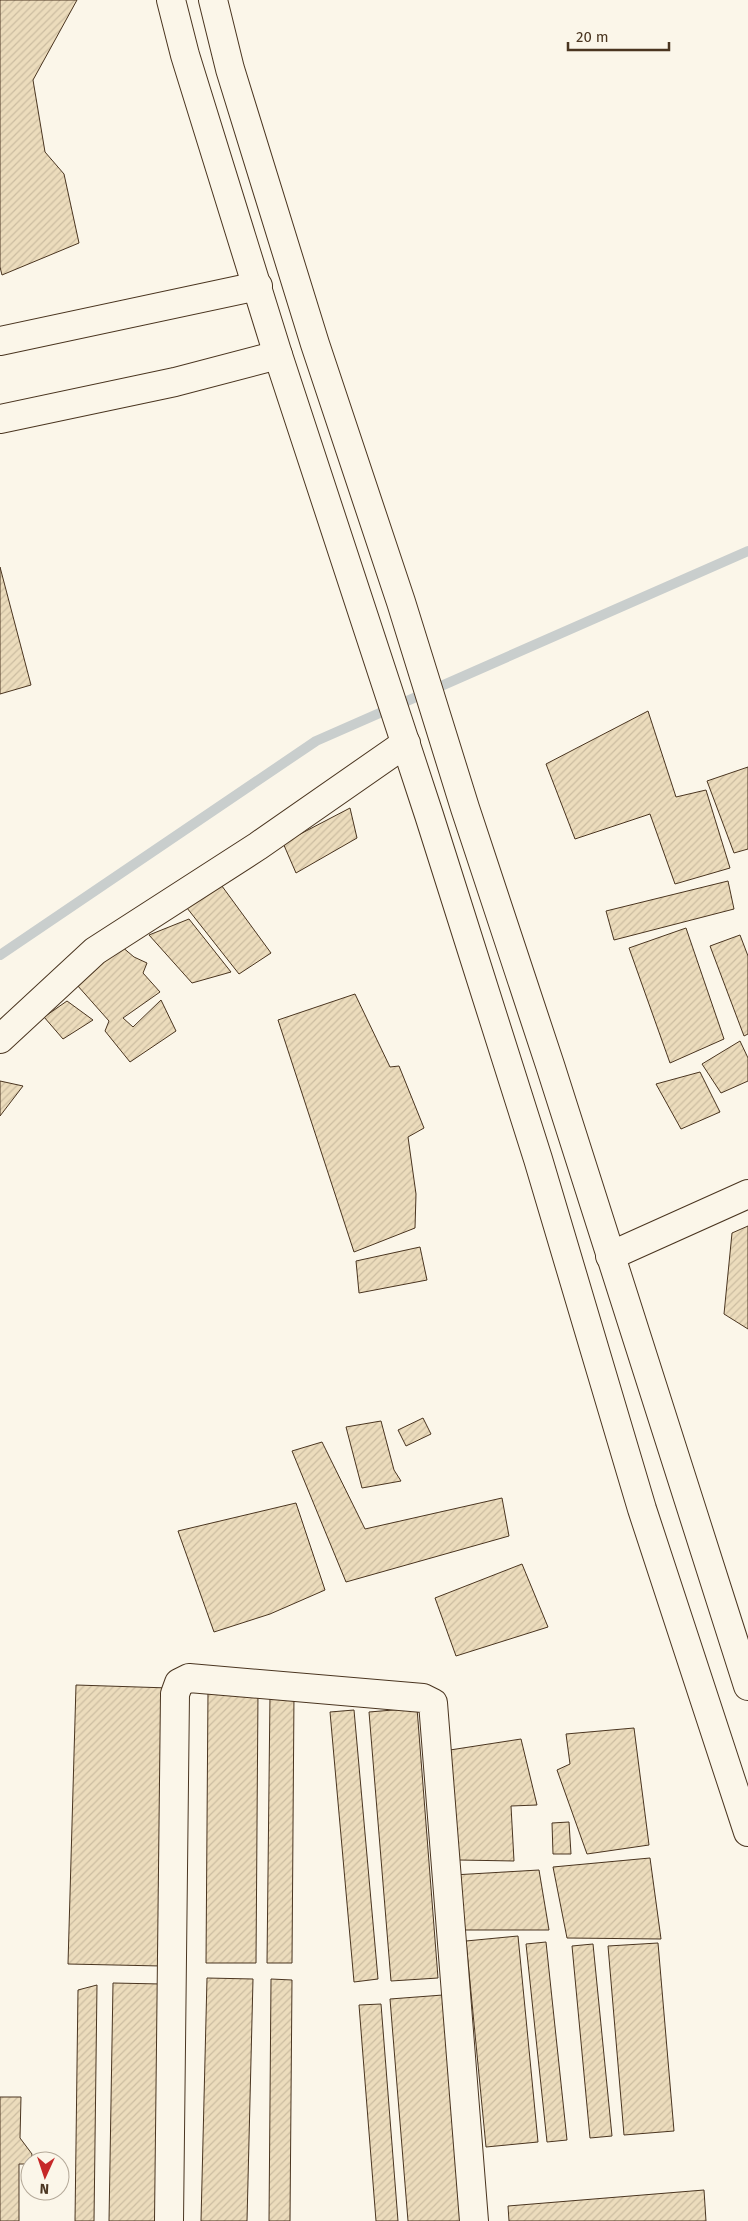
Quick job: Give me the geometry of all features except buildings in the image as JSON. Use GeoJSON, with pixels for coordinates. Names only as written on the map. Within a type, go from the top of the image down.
{"type":"FeatureCollection","features":[{"type":"Feature","properties":{"kind":"main road"},"geometry":{"type":"LineString","coordinates":[[171,0],[185,55],[278,355],[406,743],[538,1159],[642,1509],[748,1832]]}},
{"type":"Feature","properties":{"kind":"main road"},"geometry":{"type":"LineString","coordinates":[[214,0],[230,68],[316,344],[402,602],[465,808],[550,1065],[748,1686]]}},
{"type":"Feature","properties":{"kind":"main road"},"geometry":{"type":"LineString","coordinates":[[0,341],[258,286]]}},
{"type":"Feature","properties":{"kind":"main road"},"geometry":{"type":"LineString","coordinates":[[0,419],[175,382],[278,355]]}},
{"type":"Feature","properties":{"kind":"main road"},"geometry":{"type":"LineString","coordinates":[[0,1039],[95,951],[258,846],[406,743]]}},
{"type":"Feature","properties":{"kind":"main road"},"geometry":{"type":"LineString","coordinates":[[610,1256],[748,1194]]}},
{"type":"Feature","properties":{"kind":"main road"},"geometry":{"type":"LineString","coordinates":[[169,2221],[175,1694],[179,1682],[189,1678],[423,1698],[433,1703],[474,2221]]}},
{"type":"Feature","properties":{"kind":"waterway"},"geometry":{"type":"LineString","coordinates":[[0,955],[316,741],[748,551]]}}]}
